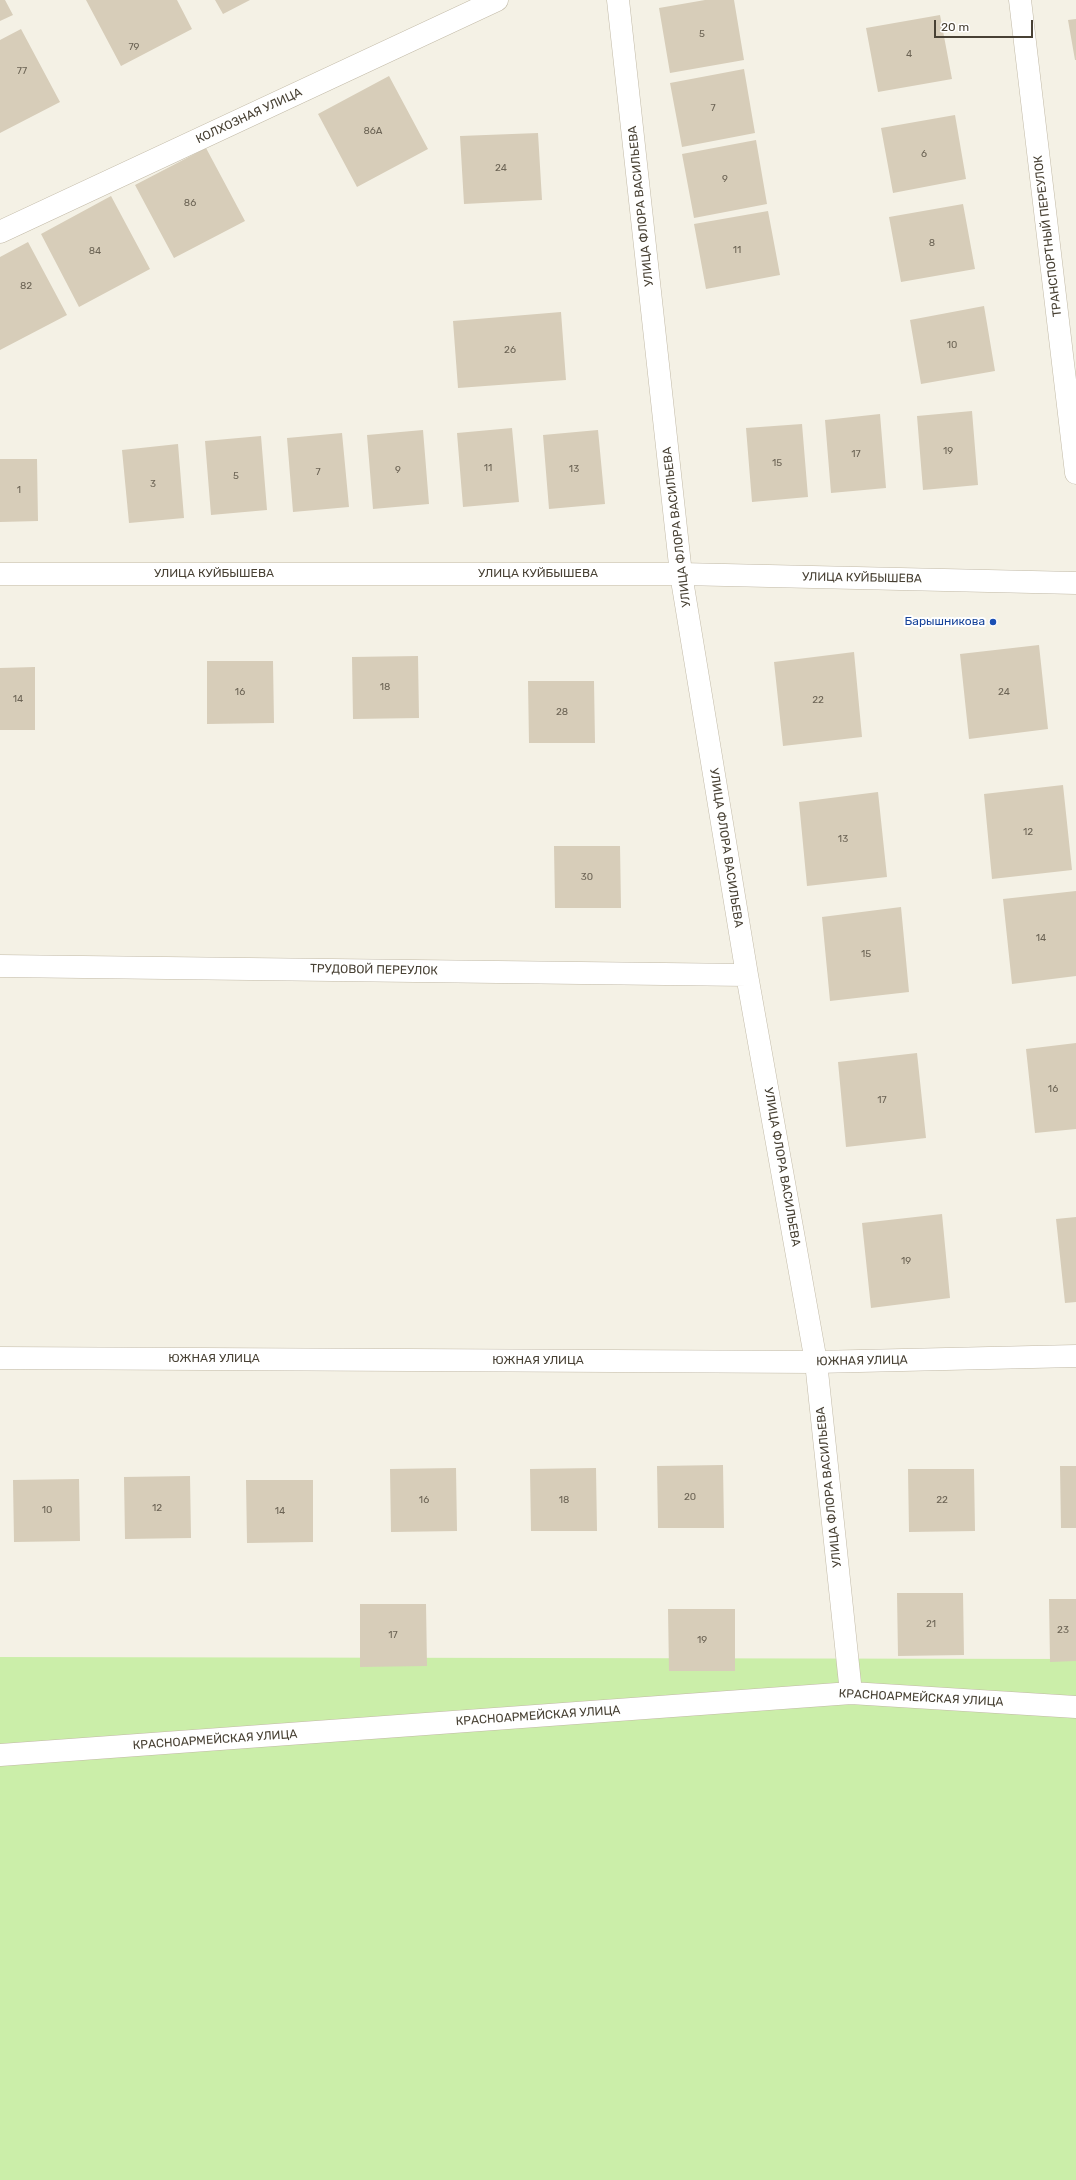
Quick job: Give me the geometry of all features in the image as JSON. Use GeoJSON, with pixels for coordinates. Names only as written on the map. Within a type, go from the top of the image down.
{"type":"FeatureCollection","features":[{"type":"Feature","properties":{"kind":"street","name":"КОЛХОЗНАЯ УЛИЦА"},"geometry":{"type":"LineString","coordinates":[[0,232],[497,0]]}},
{"type":"Feature","properties":{"kind":"street","name":"УЛИЦА ФЛОРА ВАСИЛЬЕВА"},"geometry":{"type":"LineString","coordinates":[[618,0],[681,574],[747,975],[816,1362],[851,1693]]}},
{"type":"Feature","properties":{"kind":"street","name":"ТРАНСПОРТНЫЙ ПЕРЕУЛОК"},"geometry":{"type":"LineString","coordinates":[[1020,0],[1076,473]]}},
{"type":"Feature","properties":{"kind":"street","name":"УЛИЦА КУЙБЫШЕВА"},"geometry":{"type":"LineString","coordinates":[[0,574],[681,574],[1076,583]]}},
{"type":"Feature","properties":{"kind":"street","name":"ТРУДОВОЙ ПЕРЕУЛОК"},"geometry":{"type":"LineString","coordinates":[[0,966],[747,975]]}},
{"type":"Feature","properties":{"kind":"street","name":"ЮЖНАЯ УЛИЦА"},"geometry":{"type":"LineString","coordinates":[[0,1358],[816,1362],[1076,1356]]}},
{"type":"Feature","properties":{"kind":"street","name":"КРАСНОАРМЕЙСКАЯ УЛИЦА"},"geometry":{"type":"LineString","coordinates":[[0,1755],[851,1693],[1076,1707]]}},
{"type":"Feature","properties":{"kind":"green space"},"geometry":{"type":"Polygon","coordinates":[[[0,1657],[1076,1659],[1076,2180],[0,2180],[0,1657]]]}},
{"type":"Feature","properties":{"kind":"building"},"geometry":{"type":"Polygon","coordinates":[[[0,0],[5,0],[13,15],[0,21],[0,0]]]}},
{"type":"Feature","properties":{"kind":"building"},"geometry":{"type":"Polygon","coordinates":[[[86,0],[177,0],[192,29],[121,66],[86,0]]]}},
{"type":"Feature","properties":{"kind":"building"},"geometry":{"type":"Polygon","coordinates":[[[215,0],[250,0],[223,14],[215,0]]]}},
{"type":"Feature","properties":{"kind":"building"},"geometry":{"type":"Polygon","coordinates":[[[705,0],[734,0],[744,60],[670,73],[659,8],[705,0]]]}},
{"type":"Feature","properties":{"kind":"building"},"geometry":{"type":"Polygon","coordinates":[[[940,15],[952,79],[878,92],[866,28],[940,15]]]}},
{"type":"Feature","properties":{"kind":"building"},"geometry":{"type":"Polygon","coordinates":[[[1076,19],[1076,60],[1075,60],[1068,20],[1076,19]]]}},
{"type":"Feature","properties":{"kind":"building"},"geometry":{"type":"Polygon","coordinates":[[[21,29],[60,102],[0,133],[0,40],[21,29]]]}},
{"type":"Feature","properties":{"kind":"building"},"geometry":{"type":"Polygon","coordinates":[[[744,69],[755,133],[682,147],[670,83],[744,69]]]}},
{"type":"Feature","properties":{"kind":"building"},"geometry":{"type":"Polygon","coordinates":[[[389,76],[428,149],[357,187],[318,114],[389,76]]]}},
{"type":"Feature","properties":{"kind":"building"},"geometry":{"type":"Polygon","coordinates":[[[955,115],[966,179],[893,193],[881,128],[955,115]]]}},
{"type":"Feature","properties":{"kind":"building"},"geometry":{"type":"Polygon","coordinates":[[[538,133],[542,200],[464,204],[460,136],[538,133]]]}},
{"type":"Feature","properties":{"kind":"building"},"geometry":{"type":"Polygon","coordinates":[[[756,140],[767,204],[694,218],[682,154],[756,140]]]}},
{"type":"Feature","properties":{"kind":"building"},"geometry":{"type":"Polygon","coordinates":[[[206,148],[245,221],[174,258],[135,185],[206,148]]]}},
{"type":"Feature","properties":{"kind":"building"},"geometry":{"type":"Polygon","coordinates":[[[111,196],[150,269],[79,307],[41,234],[111,196]]]}},
{"type":"Feature","properties":{"kind":"building"},"geometry":{"type":"Polygon","coordinates":[[[963,204],[975,269],[901,282],[889,217],[963,204]]]}},
{"type":"Feature","properties":{"kind":"building"},"geometry":{"type":"Polygon","coordinates":[[[768,211],[780,275],[706,289],[694,224],[768,211]]]}},
{"type":"Feature","properties":{"kind":"building"},"geometry":{"type":"Polygon","coordinates":[[[28,242],[67,315],[0,350],[0,257],[28,242]]]}},
{"type":"Feature","properties":{"kind":"building"},"geometry":{"type":"Polygon","coordinates":[[[984,306],[995,371],[921,384],[910,320],[984,306]]]}},
{"type":"Feature","properties":{"kind":"building"},"geometry":{"type":"Polygon","coordinates":[[[561,312],[566,380],[458,388],[453,321],[561,312]]]}},
{"type":"Feature","properties":{"kind":"building"},"geometry":{"type":"Polygon","coordinates":[[[972,411],[978,485],[923,490],[917,416],[972,411]]]}},
{"type":"Feature","properties":{"kind":"building"},"geometry":{"type":"Polygon","coordinates":[[[880,414],[886,488],[831,493],[825,420],[880,414]]]}},
{"type":"Feature","properties":{"kind":"building"},"geometry":{"type":"Polygon","coordinates":[[[802,424],[808,497],[752,502],[746,428],[802,424]]]}},
{"type":"Feature","properties":{"kind":"building"},"geometry":{"type":"Polygon","coordinates":[[[512,428],[519,502],[463,507],[457,433],[512,428]]]}},
{"type":"Feature","properties":{"kind":"building"},"geometry":{"type":"Polygon","coordinates":[[[423,430],[429,504],[373,509],[367,435],[423,430]]]}},
{"type":"Feature","properties":{"kind":"building"},"geometry":{"type":"Polygon","coordinates":[[[598,430],[605,504],[549,509],[543,435],[598,430]]]}},
{"type":"Feature","properties":{"kind":"building"},"geometry":{"type":"Polygon","coordinates":[[[342,433],[349,507],[293,512],[287,438],[342,433]]]}},
{"type":"Feature","properties":{"kind":"building"},"geometry":{"type":"Polygon","coordinates":[[[261,436],[267,510],[211,515],[205,441],[261,436]]]}},
{"type":"Feature","properties":{"kind":"building"},"geometry":{"type":"Polygon","coordinates":[[[178,444],[184,518],[129,523],[122,450],[178,444]]]}},
{"type":"Feature","properties":{"kind":"building"},"geometry":{"type":"Polygon","coordinates":[[[0,459],[37,459],[38,521],[0,522],[0,459]]]}},
{"type":"Feature","properties":{"kind":"building"},"geometry":{"type":"Polygon","coordinates":[[[1039,645],[1048,729],[969,739],[960,654],[1039,645]]]}},
{"type":"Feature","properties":{"kind":"building"},"geometry":{"type":"Polygon","coordinates":[[[854,652],[862,737],[783,746],[774,662],[854,652]]]}},
{"type":"Feature","properties":{"kind":"building"},"geometry":{"type":"Polygon","coordinates":[[[418,656],[419,718],[353,719],[352,657],[418,656]]]}},
{"type":"Feature","properties":{"kind":"building"},"geometry":{"type":"Polygon","coordinates":[[[207,661],[273,661],[274,723],[207,724],[207,661]]]}},
{"type":"Feature","properties":{"kind":"building"},"geometry":{"type":"Polygon","coordinates":[[[35,667],[35,730],[0,730],[0,668],[35,667]]]}},
{"type":"Feature","properties":{"kind":"building"},"geometry":{"type":"Polygon","coordinates":[[[528,681],[594,681],[595,743],[529,743],[528,681]]]}},
{"type":"Feature","properties":{"kind":"building"},"geometry":{"type":"Polygon","coordinates":[[[1063,785],[1072,870],[992,879],[984,794],[1063,785]]]}},
{"type":"Feature","properties":{"kind":"building"},"geometry":{"type":"Polygon","coordinates":[[[878,792],[887,877],[807,886],[799,802],[878,792]]]}},
{"type":"Feature","properties":{"kind":"building"},"geometry":{"type":"Polygon","coordinates":[[[554,846],[620,846],[621,908],[555,908],[554,846]]]}},
{"type":"Feature","properties":{"kind":"building"},"geometry":{"type":"Polygon","coordinates":[[[1076,891],[1076,976],[1012,984],[1003,899],[1076,891]]]}},
{"type":"Feature","properties":{"kind":"building"},"geometry":{"type":"Polygon","coordinates":[[[901,907],[909,992],[830,1001],[822,917],[901,907]]]}},
{"type":"Feature","properties":{"kind":"building"},"geometry":{"type":"Polygon","coordinates":[[[1076,1043],[1076,1129],[1035,1133],[1026,1049],[1076,1043]]]}},
{"type":"Feature","properties":{"kind":"building"},"geometry":{"type":"Polygon","coordinates":[[[917,1053],[926,1138],[846,1147],[838,1062],[917,1053]]]}},
{"type":"Feature","properties":{"kind":"building"},"geometry":{"type":"Polygon","coordinates":[[[942,1214],[950,1298],[871,1308],[862,1223],[942,1214]]]}},
{"type":"Feature","properties":{"kind":"building"},"geometry":{"type":"Polygon","coordinates":[[[1076,1217],[1076,1302],[1065,1303],[1056,1219],[1076,1217]]]}},
{"type":"Feature","properties":{"kind":"building"},"geometry":{"type":"Polygon","coordinates":[[[723,1465],[724,1528],[658,1528],[657,1466],[723,1465]]]}},
{"type":"Feature","properties":{"kind":"building"},"geometry":{"type":"Polygon","coordinates":[[[1060,1466],[1076,1466],[1076,1528],[1061,1528],[1060,1466]]]}},
{"type":"Feature","properties":{"kind":"building"},"geometry":{"type":"Polygon","coordinates":[[[456,1468],[457,1531],[391,1532],[390,1469],[456,1468]]]}},
{"type":"Feature","properties":{"kind":"building"},"geometry":{"type":"Polygon","coordinates":[[[596,1468],[597,1531],[531,1531],[530,1469],[596,1468]]]}},
{"type":"Feature","properties":{"kind":"building"},"geometry":{"type":"Polygon","coordinates":[[[908,1469],[974,1469],[975,1531],[909,1532],[908,1469]]]}},
{"type":"Feature","properties":{"kind":"building"},"geometry":{"type":"Polygon","coordinates":[[[190,1476],[191,1538],[125,1539],[124,1477],[190,1476]]]}},
{"type":"Feature","properties":{"kind":"building"},"geometry":{"type":"Polygon","coordinates":[[[79,1479],[80,1541],[14,1542],[13,1480],[79,1479]]]}},
{"type":"Feature","properties":{"kind":"building"},"geometry":{"type":"Polygon","coordinates":[[[246,1480],[313,1480],[313,1542],[247,1543],[246,1480]]]}},
{"type":"Feature","properties":{"kind":"building"},"geometry":{"type":"Polygon","coordinates":[[[897,1593],[963,1593],[964,1655],[898,1656],[897,1593]]]}},
{"type":"Feature","properties":{"kind":"building"},"geometry":{"type":"Polygon","coordinates":[[[1049,1599],[1076,1599],[1076,1661],[1050,1662],[1049,1599]]]}},
{"type":"Feature","properties":{"kind":"building"},"geometry":{"type":"Polygon","coordinates":[[[360,1604],[426,1604],[427,1666],[360,1667],[360,1604]]]}},
{"type":"Feature","properties":{"kind":"building"},"geometry":{"type":"Polygon","coordinates":[[[668,1609],[735,1609],[735,1671],[669,1671],[668,1609]]]}},
{"type":"Feature","properties":{"kind":"place","name":"Барышникова"},"geometry":{"type":"Point","coordinates":[993,622]}}]}
